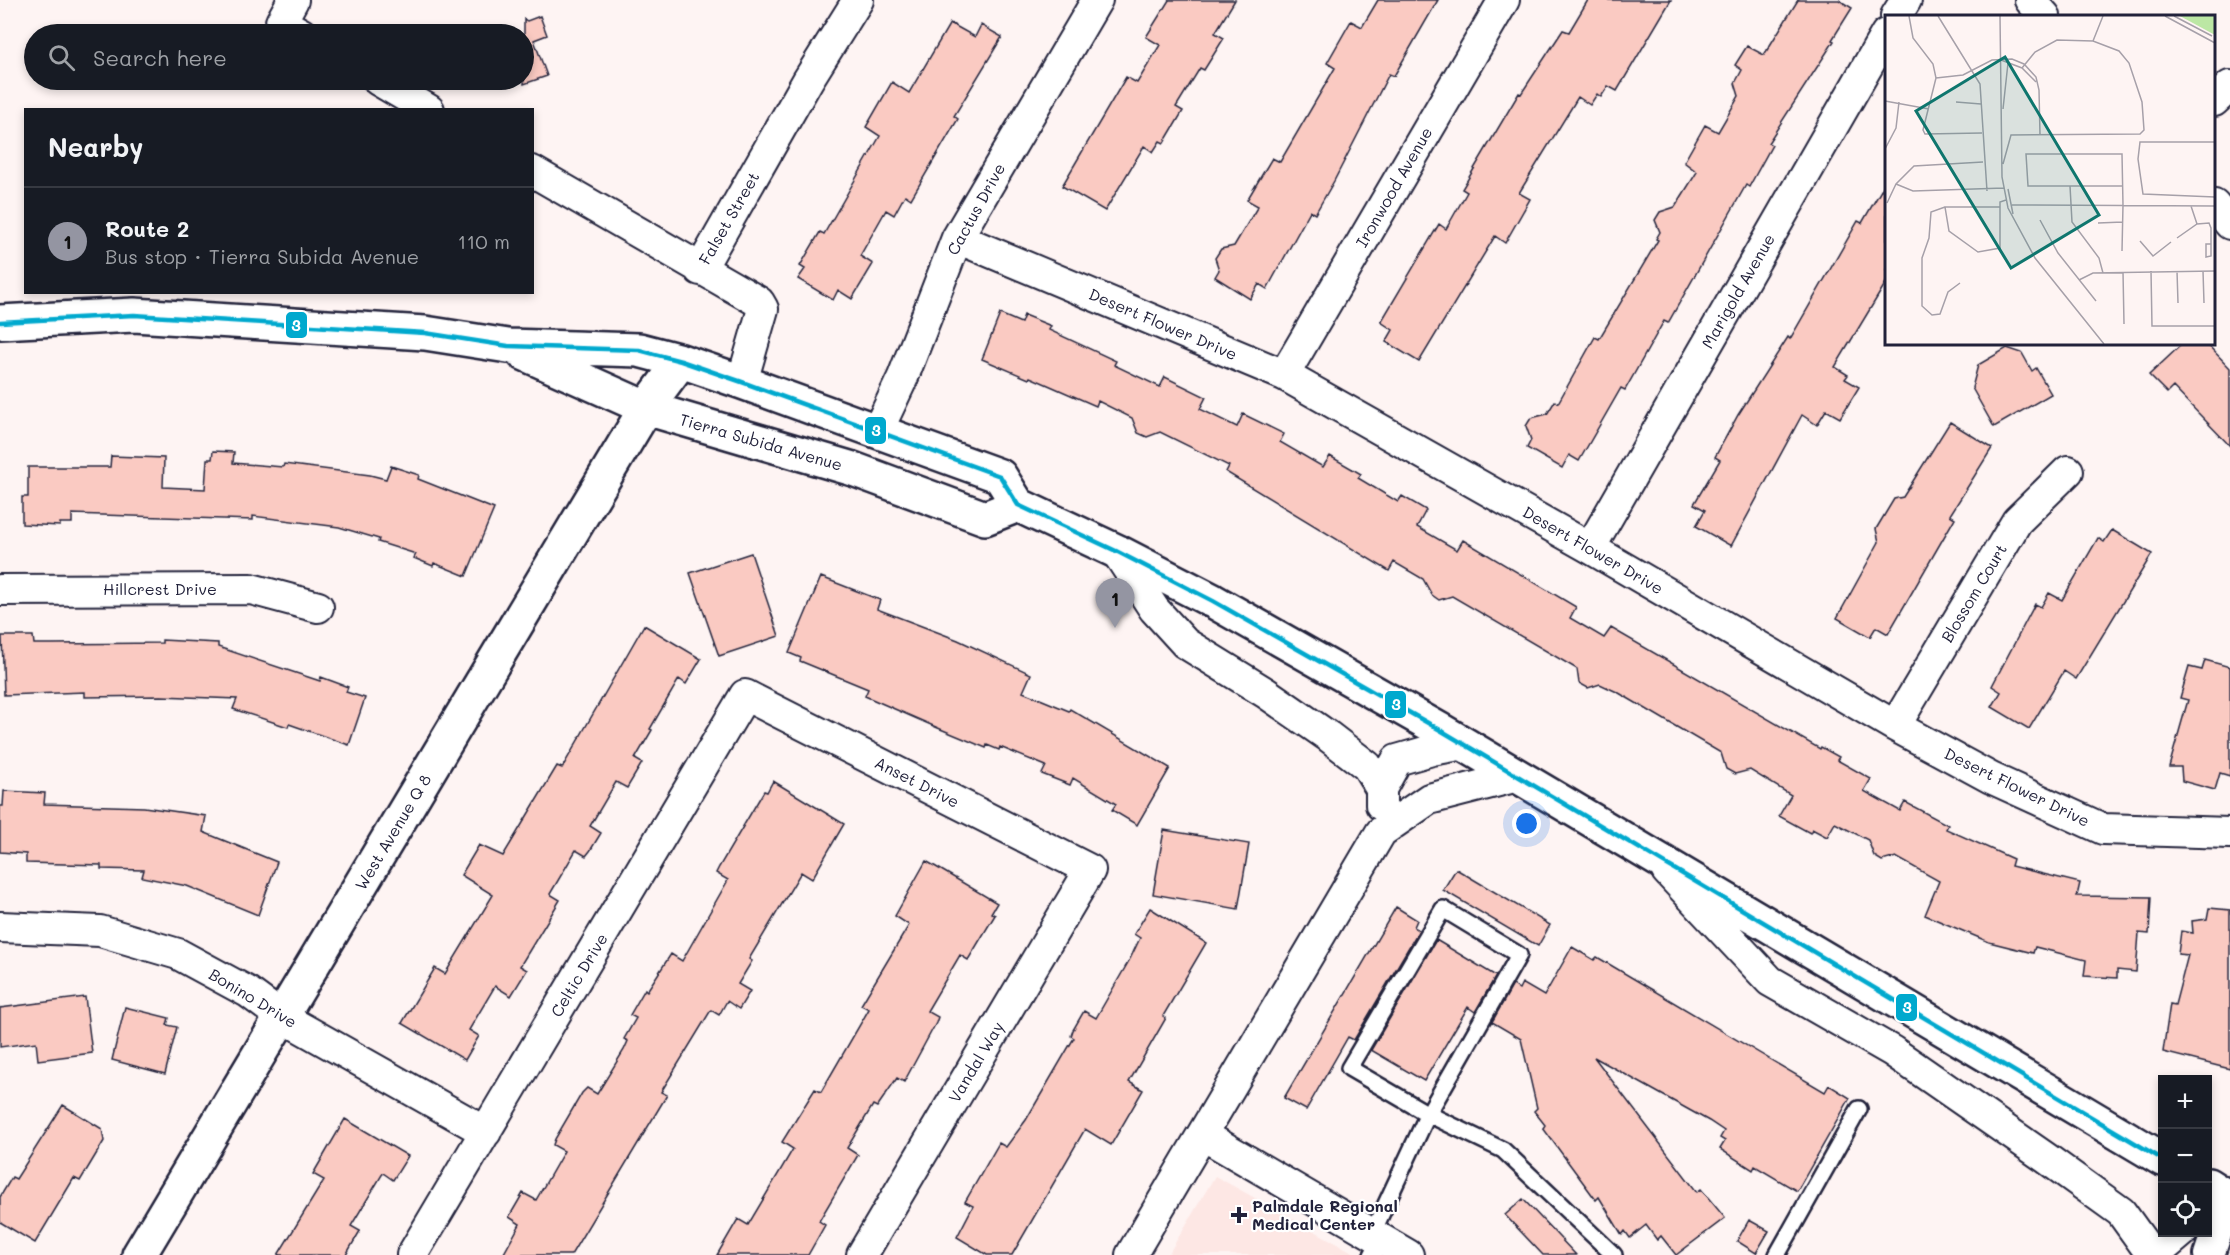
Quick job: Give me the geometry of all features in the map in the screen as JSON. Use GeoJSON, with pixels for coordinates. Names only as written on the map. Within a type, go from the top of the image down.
{"type":"FeatureCollection","features":[{"type":"Feature","properties":{"kind":"main road","name":"Tierra Subida Avenue"},"geometry":{"type":"LineString","coordinates":[[0,322],[134,315],[425,333],[508,346],[639,350],[681,361],[742,382],[1000,476],[1018,505],[985,518],[853,469],[646,408],[508,346]]}},
{"type":"Feature","properties":{"kind":"main road","name":"West Avenue Q 8"},"geometry":{"type":"LineString","coordinates":[[140,1255],[646,408],[681,361]]}},
{"type":"Feature","properties":{"kind":"main road"},"geometry":{"type":"LineString","coordinates":[[1018,505],[1116,551],[1213,602],[1465,744],[2158,1156]]}},
{"type":"Feature","properties":{"kind":"street"},"geometry":{"type":"LineString","coordinates":[[284,24],[281,22],[293,0]]}},
{"type":"Feature","properties":{"kind":"street","name":"Falset Street"},"geometry":{"type":"LineString","coordinates":[[534,172],[699,270],[808,80],[858,0]]}},
{"type":"Feature","properties":{"kind":"street","name":"Cactus Drive"},"geometry":{"type":"LineString","coordinates":[[878,430],[903,377],[957,238],[1098,0]]}},
{"type":"Feature","properties":{"kind":"street","name":"Ironwood Avenue"},"geometry":{"type":"LineString","coordinates":[[1284,375],[1504,0]]}},
{"type":"Feature","properties":{"kind":"street"},"geometry":{"type":"LineString","coordinates":[[1897,15],[1906,0]]}},
{"type":"Feature","properties":{"kind":"street"},"geometry":{"type":"LineString","coordinates":[[2030,0],[2044,15]]}},
{"type":"Feature","properties":{"kind":"street","name":"Marigold Avenue"},"geometry":{"type":"LineString","coordinates":[[1590,548],[1885,36]]}},
{"type":"Feature","properties":{"kind":"street"},"geometry":{"type":"LineString","coordinates":[[2215,100],[2230,86]]}},
{"type":"Feature","properties":{"kind":"street"},"geometry":{"type":"LineString","coordinates":[[395,90],[426,108]]}},
{"type":"Feature","properties":{"kind":"street"},"geometry":{"type":"LineString","coordinates":[[2215,206],[2230,224]]}},
{"type":"Feature","properties":{"kind":"street","name":"Desert Flower Drive"},"geometry":{"type":"LineString","coordinates":[[957,238],[1284,375],[1590,548],[1895,726],[1991,778],[2103,829],[2230,834]]}},
{"type":"Feature","properties":{"kind":"street"},"geometry":{"type":"LineString","coordinates":[[699,270],[759,302],[763,309],[742,382]]}},
{"type":"Feature","properties":{"kind":"street","name":"Blossom Court"},"geometry":{"type":"LineString","coordinates":[[1895,726],[2017,521],[2068,471]]}},
{"type":"Feature","properties":{"kind":"street"},"geometry":{"type":"LineString","coordinates":[[1116,551],[1155,609],[1185,643],[1266,693],[1328,736],[1367,766],[1381,789]]}},
{"type":"Feature","properties":{"kind":"street","name":"Hillcrest Drive"},"geometry":{"type":"LineString","coordinates":[[0,590],[251,589],[318,607]]}},
{"type":"Feature","properties":{"kind":"street","name":"Anset Drive"},"geometry":{"type":"LineString","coordinates":[[745,695],[1090,870]]}},
{"type":"Feature","properties":{"kind":"street","name":"Celtic Drive"},"geometry":{"type":"LineString","coordinates":[[412,1255],[745,695]]}},
{"type":"Feature","properties":{"kind":"street"},"geometry":{"type":"LineString","coordinates":[[1381,832],[1381,789],[1397,760],[1465,744]]}},
{"type":"Feature","properties":{"kind":"street"},"geometry":{"type":"LineString","coordinates":[[1131,1255],[1381,832],[1429,799],[1518,776]]}},
{"type":"Feature","properties":{"kind":"street"},"geometry":{"type":"LineString","coordinates":[[1652,856],[1770,981],[1892,1051],[2046,1158],[2121,1212],[2154,1255],[2177,1237]]}},
{"type":"Feature","properties":{"kind":"street","name":"Vandal Way"},"geometry":{"type":"LineString","coordinates":[[862,1255],[1090,870]]}},
{"type":"Feature","properties":{"kind":"street","name":"Bonino Drive"},"geometry":{"type":"LineString","coordinates":[[0,927],[100,931],[178,954],[248,992],[282,1017],[486,1132]]}},
{"type":"Feature","properties":{"kind":"street"},"geometry":{"type":"LineString","coordinates":[[1203,1135],[1375,1243],[1408,1255]]}},
{"type":"Feature","properties":{"kind":"street"},"geometry":{"type":"LineString","coordinates":[[2210,1255],[2221,1197]]}},
{"type":"Feature","properties":{"kind":"lane"},"geometry":{"type":"LineString","coordinates":[[1375,1243],[1428,1114],[1519,955],[1443,909],[1349,1068],[1428,1114],[1503,1150],[1614,1255]]}},
{"type":"Feature","properties":{"kind":"lane"},"geometry":{"type":"LineString","coordinates":[[1777,1255],[1859,1108]]}},
{"type":"Feature","properties":{"kind":"shaded area","name":"Palmdale Regional Medical Center"},"geometry":{"type":"Polygon","coordinates":[[[1215,1176],[1358,1255],[1168,1255],[1215,1176]]]}},
{"type":"Feature","properties":{"kind":"building"},"geometry":{"type":"Polygon","coordinates":[[[1169,0],[1235,0],[1215,33],[1224,38],[1204,70],[1200,68],[1176,107],[1183,111],[1164,143],[1160,141],[1153,152],[1144,146],[1105,211],[1062,186],[1126,77],[1137,83],[1160,45],[1146,37],[1169,0]]]}},
{"type":"Feature","properties":{"kind":"building"},"geometry":{"type":"Polygon","coordinates":[[[1378,0],[1438,0],[1394,76],[1389,74],[1315,214],[1310,211],[1267,289],[1259,284],[1250,299],[1215,277],[1219,270],[1215,258],[1221,249],[1234,246],[1258,206],[1247,200],[1272,158],[1280,162],[1335,68],[1327,63],[1351,21],[1362,27],[1378,0]]]}},
{"type":"Feature","properties":{"kind":"building"},"geometry":{"type":"Polygon","coordinates":[[[1588,0],[1671,0],[1617,91],[1608,86],[1601,97],[1597,94],[1590,105],[1578,97],[1519,193],[1530,199],[1505,243],[1495,236],[1419,362],[1386,342],[1393,330],[1381,322],[1439,224],[1446,229],[1467,192],[1462,189],[1519,93],[1521,94],[1563,30],[1569,32],[1588,0]]]}},
{"type":"Feature","properties":{"kind":"building"},"geometry":{"type":"Polygon","coordinates":[[[1798,0],[1839,0],[1852,8],[1832,40],[1834,41],[1768,143],[1772,145],[1749,187],[1746,185],[1668,323],[1664,321],[1625,390],[1621,388],[1579,461],[1569,455],[1562,468],[1527,448],[1531,440],[1526,426],[1531,418],[1547,414],[1555,401],[1558,403],[1595,337],[1599,339],[1658,240],[1656,239],[1660,232],[1655,220],[1660,212],[1675,207],[1697,172],[1684,162],[1705,125],[1718,132],[1739,96],[1735,83],[1742,70],[1735,65],[1747,46],[1764,55],[1798,0]]]}},
{"type":"Feature","properties":{"kind":"building"},"geometry":{"type":"Polygon","coordinates":[[[540,16],[547,35],[534,40],[534,24],[524,24],[524,19],[527,21],[540,16]]]}},
{"type":"Feature","properties":{"kind":"building"},"geometry":{"type":"Polygon","coordinates":[[[950,23],[975,37],[981,25],[1002,37],[954,116],[958,119],[911,199],[905,195],[894,215],[886,210],[860,256],[873,264],[852,299],[838,290],[833,300],[798,279],[805,269],[800,266],[820,232],[824,234],[880,136],[866,127],[892,82],[909,93],[950,23]]]}},
{"type":"Feature","properties":{"kind":"building"},"geometry":{"type":"Polygon","coordinates":[[[534,40],[547,76],[534,81],[534,40]]]}},
{"type":"Feature","properties":{"kind":"building"},"geometry":{"type":"Polygon","coordinates":[[[1885,183],[1885,284],[1835,367],[1848,375],[1845,379],[1859,387],[1840,418],[1826,410],[1817,425],[1802,415],[1731,546],[1696,526],[1705,510],[1694,504],[1720,460],[1715,457],[1738,415],[1788,337],[1790,339],[1858,221],[1862,223],[1885,183]]]}},
{"type":"Feature","properties":{"kind":"building"},"geometry":{"type":"Polygon","coordinates":[[[1000,314],[1021,323],[1024,315],[1051,326],[1049,330],[1116,361],[1114,365],[1160,387],[1165,377],[1206,397],[1200,409],[1237,427],[1243,414],[1284,434],[1280,442],[1323,467],[1330,456],[1361,474],[1358,478],[1398,502],[1402,496],[1426,510],[1417,527],[1457,550],[1463,540],[1576,607],[1570,618],[1604,638],[1611,628],[1820,749],[1821,747],[1839,757],[1837,760],[1871,779],[1864,791],[1900,811],[1905,802],[1948,825],[1946,829],[2013,859],[2011,866],[2080,883],[2077,896],[2151,897],[2149,934],[2139,933],[2136,972],[2117,970],[2117,978],[2084,976],[2086,960],[2035,947],[2033,953],[1989,942],[1925,915],[1939,881],[1896,857],[1882,861],[1874,856],[1868,840],[1835,823],[1827,837],[1812,829],[1810,833],[1779,816],[1791,795],[1750,770],[1735,774],[1726,769],[1721,753],[1619,693],[1600,684],[1588,688],[1579,683],[1577,669],[1452,596],[1439,600],[1432,595],[1423,579],[1394,562],[1389,571],[1226,472],[1229,466],[1160,432],[1147,437],[1138,433],[1132,418],[1098,401],[1096,406],[982,359],[1000,314]]]}},
{"type":"Feature","properties":{"kind":"building"},"geometry":{"type":"Polygon","coordinates":[[[2181,345],[2208,345],[2230,368],[2230,446],[2173,387],[2167,393],[2149,375],[2181,345]]]}},
{"type":"Feature","properties":{"kind":"building"},"geometry":{"type":"Polygon","coordinates":[[[2007,348],[2022,353],[2032,371],[2036,368],[2051,394],[1994,427],[1972,388],[1978,365],[2007,348]]]}},
{"type":"Feature","properties":{"kind":"building"},"geometry":{"type":"Polygon","coordinates":[[[1950,422],[1992,448],[1950,515],[1955,518],[1888,634],[1876,627],[1870,637],[1837,618],[1879,542],[1876,529],[1894,499],[1903,497],[1950,422]]]}},
{"type":"Feature","properties":{"kind":"building"},"geometry":{"type":"Polygon","coordinates":[[[213,451],[234,452],[233,463],[283,467],[284,464],[386,479],[391,466],[419,475],[418,479],[494,509],[466,576],[434,563],[433,566],[414,558],[416,554],[378,542],[379,539],[339,527],[253,516],[253,520],[72,514],[72,523],[60,523],[60,526],[22,524],[22,497],[28,497],[28,467],[110,467],[111,456],[164,458],[163,487],[205,489],[207,459],[212,459],[213,451]]]}},
{"type":"Feature","properties":{"kind":"building"},"geometry":{"type":"Polygon","coordinates":[[[2112,530],[2152,554],[2076,679],[2064,671],[2029,729],[1992,707],[2001,692],[1992,686],[2035,604],[2041,607],[2049,593],[2062,600],[2098,538],[2104,542],[2112,530]]]}},
{"type":"Feature","properties":{"kind":"building"},"geometry":{"type":"Polygon","coordinates":[[[751,553],[779,636],[719,656],[690,573],[751,553]]]}},
{"type":"Feature","properties":{"kind":"building"},"geometry":{"type":"Polygon","coordinates":[[[821,577],[880,600],[877,609],[958,640],[1031,674],[1023,692],[1069,711],[1070,709],[1170,768],[1137,825],[1112,810],[1116,804],[1073,778],[1070,785],[1042,774],[1046,766],[1000,747],[999,750],[987,745],[986,748],[865,696],[868,689],[800,661],[801,658],[789,653],[821,577]]]}},
{"type":"Feature","properties":{"kind":"building"},"geometry":{"type":"Polygon","coordinates":[[[644,625],[701,659],[686,684],[679,679],[650,729],[652,730],[635,759],[642,763],[627,788],[616,782],[590,826],[601,833],[590,851],[586,856],[576,850],[550,894],[560,900],[520,966],[527,970],[511,996],[495,986],[469,1030],[479,1036],[465,1060],[402,1023],[435,968],[445,974],[493,895],[461,875],[479,845],[503,856],[557,766],[562,768],[644,625]]]}},
{"type":"Feature","properties":{"kind":"building"},"geometry":{"type":"Polygon","coordinates":[[[2,636],[33,636],[34,644],[162,643],[162,640],[218,643],[218,647],[320,681],[321,677],[348,687],[346,692],[365,698],[349,745],[289,724],[288,727],[233,709],[237,699],[161,696],[85,697],[85,692],[4,695],[2,636]]]}},
{"type":"Feature","properties":{"kind":"building"},"geometry":{"type":"Polygon","coordinates":[[[2205,660],[2230,667],[2230,776],[2220,773],[2215,790],[2182,781],[2181,767],[2169,767],[2188,700],[2180,698],[2189,667],[2202,670],[2205,660]]]}},
{"type":"Feature","properties":{"kind":"building"},"geometry":{"type":"Polygon","coordinates":[[[773,781],[844,824],[812,879],[801,872],[749,959],[752,961],[738,984],[750,991],[739,1009],[727,1001],[719,1015],[711,1010],[661,1092],[667,1095],[571,1255],[503,1255],[520,1224],[509,1217],[523,1193],[536,1200],[564,1151],[553,1145],[555,1139],[582,1093],[587,1088],[597,1094],[624,1050],[628,1041],[624,1039],[636,1018],[630,1015],[645,989],[647,991],[671,954],[682,961],[728,880],[716,873],[719,867],[764,791],[767,792],[773,781]]]}},
{"type":"Feature","properties":{"kind":"building"},"geometry":{"type":"Polygon","coordinates":[[[4,791],[45,793],[44,804],[144,807],[206,816],[203,832],[277,862],[258,915],[187,886],[142,877],[144,870],[101,869],[101,865],[26,863],[26,854],[0,852],[0,806],[3,806],[4,791]]]}},
{"type":"Feature","properties":{"kind":"building"},"geometry":{"type":"Polygon","coordinates":[[[1164,830],[1249,844],[1238,909],[1153,894],[1164,830]]]}},
{"type":"Feature","properties":{"kind":"building"},"geometry":{"type":"Polygon","coordinates":[[[926,861],[997,903],[991,913],[995,915],[968,960],[960,955],[927,1011],[938,1017],[904,1082],[897,1078],[877,1107],[873,1105],[847,1148],[858,1155],[819,1221],[825,1225],[808,1255],[717,1255],[738,1219],[748,1225],[793,1149],[782,1142],[815,1089],[821,1092],[869,1009],[861,1005],[909,925],[895,916],[926,861]]]}},
{"type":"Feature","properties":{"kind":"building"},"geometry":{"type":"Polygon","coordinates":[[[1456,869],[1550,925],[1538,946],[1443,890],[1456,869]]]}},
{"type":"Feature","properties":{"kind":"building"},"geometry":{"type":"Polygon","coordinates":[[[1396,907],[1417,920],[1414,927],[1419,930],[1354,1040],[1348,1037],[1306,1110],[1284,1098],[1396,907]]]}},
{"type":"Feature","properties":{"kind":"building"},"geometry":{"type":"Polygon","coordinates":[[[1150,908],[1206,943],[1163,1016],[1166,1018],[1129,1082],[1143,1090],[1111,1145],[1085,1129],[1012,1255],[987,1255],[957,1237],[973,1206],[965,1202],[999,1143],[1006,1147],[1026,1120],[1074,1038],[1071,1036],[1073,1030],[1084,1011],[1096,1018],[1130,959],[1140,938],[1134,934],[1150,908]]]}},
{"type":"Feature","properties":{"kind":"building"},"geometry":{"type":"Polygon","coordinates":[[[2209,908],[2230,910],[2230,1069],[2163,1052],[2170,1004],[2175,1005],[2188,955],[2178,954],[2181,931],[2193,933],[2192,921],[2207,919],[2209,908]]]}},
{"type":"Feature","properties":{"kind":"building"},"geometry":{"type":"Polygon","coordinates":[[[1436,940],[1496,976],[1475,1012],[1468,1007],[1424,1081],[1371,1050],[1436,940]]]}},
{"type":"Feature","properties":{"kind":"building"},"geometry":{"type":"Polygon","coordinates":[[[1572,947],[1594,960],[1597,957],[1825,1092],[1829,1085],[1850,1098],[1797,1191],[1755,1166],[1753,1170],[1720,1149],[1725,1141],[1720,1138],[1724,1131],[1709,1121],[1594,1057],[1697,1192],[1701,1189],[1725,1218],[1676,1255],[1661,1236],[1657,1240],[1646,1225],[1630,1238],[1625,1231],[1622,1235],[1599,1197],[1596,1200],[1543,1128],[1545,1125],[1534,1111],[1537,1108],[1521,1039],[1492,1022],[1513,985],[1519,989],[1522,983],[1544,996],[1572,947]]]}},
{"type":"Feature","properties":{"kind":"building"},"geometry":{"type":"Polygon","coordinates":[[[85,997],[92,1053],[38,1060],[36,1042],[0,1047],[0,1008],[85,997]]]}},
{"type":"Feature","properties":{"kind":"building"},"geometry":{"type":"Polygon","coordinates":[[[125,1007],[169,1018],[167,1025],[177,1027],[165,1074],[112,1060],[125,1007]]]}},
{"type":"Feature","properties":{"kind":"building"},"geometry":{"type":"Polygon","coordinates":[[[63,1105],[102,1129],[104,1141],[80,1181],[74,1178],[35,1243],[0,1222],[0,1197],[12,1177],[16,1179],[63,1105]]]}},
{"type":"Feature","properties":{"kind":"building"},"geometry":{"type":"Polygon","coordinates":[[[345,1119],[408,1156],[393,1180],[383,1173],[351,1226],[360,1231],[346,1255],[278,1255],[324,1180],[313,1174],[345,1119]]]}},
{"type":"Feature","properties":{"kind":"building"},"geometry":{"type":"Polygon","coordinates":[[[1523,1199],[1576,1255],[1543,1255],[1505,1215],[1523,1199]]]}},
{"type":"Feature","properties":{"kind":"building"},"geometry":{"type":"Polygon","coordinates":[[[1749,1220],[1769,1231],[1756,1253],[1737,1241],[1749,1220]]]}},
{"type":"Feature","properties":{"kind":"transit line","name":"3"},"geometry":{"type":"LineString","coordinates":[[0,322],[134,315],[425,333],[508,346],[639,350],[681,361],[742,382],[1000,476],[1018,505],[1116,551],[1213,601],[1442,731],[2158,1157]]}},
{"type":"Feature","properties":{"kind":"place","name":"Route 2"},"geometry":{"type":"Point","coordinates":[1115,628]}},
{"type":"Feature","properties":{"kind":"place","name":"Palmdale Regional Medical Center"},"geometry":{"type":"Point","coordinates":[1239,1215]}}]}
